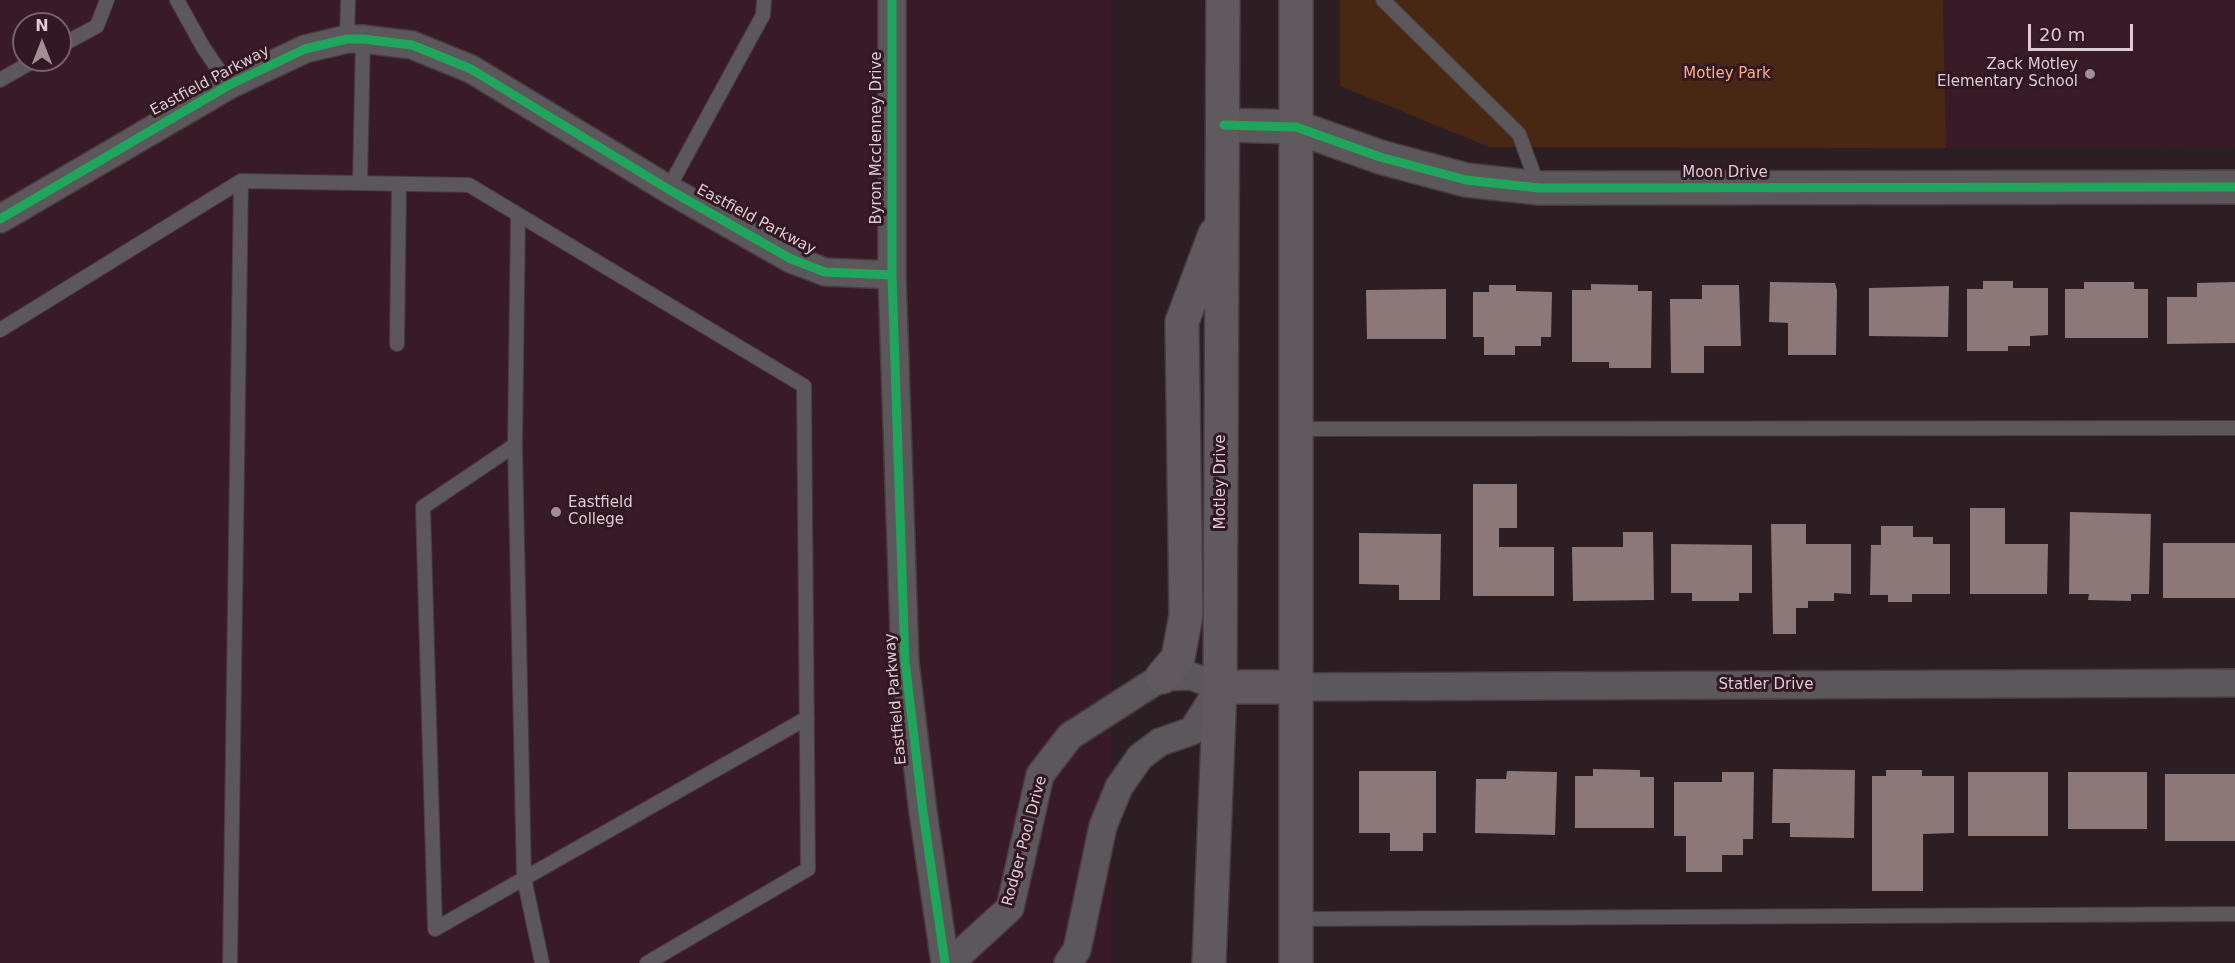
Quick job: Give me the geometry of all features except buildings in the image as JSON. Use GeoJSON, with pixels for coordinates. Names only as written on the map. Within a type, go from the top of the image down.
{"type":"FeatureCollection","features":[{"type":"Feature","properties":{"kind":"main road","name":"Motley Drive"},"geometry":{"type":"LineString","coordinates":[[1209,963],[1220,687],[1223,0]]}},
{"type":"Feature","properties":{"kind":"main road"},"geometry":{"type":"LineString","coordinates":[[1296,0],[1296,963]]}},
{"type":"Feature","properties":{"kind":"main road"},"geometry":{"type":"LineString","coordinates":[[1161,677],[1178,658],[1186,615],[1182,322],[1222,215]]}},
{"type":"Feature","properties":{"kind":"main road"},"geometry":{"type":"LineString","coordinates":[[1220,687],[1296,687]]}},
{"type":"Feature","properties":{"kind":"street","name":"Byron Mcclenney Drive"},"geometry":{"type":"LineString","coordinates":[[892,0],[892,275]]}},
{"type":"Feature","properties":{"kind":"street","name":"Eastfield Parkway"},"geometry":{"type":"LineString","coordinates":[[0,219],[229,84],[305,49],[355,39],[412,45],[471,69],[668,189],[791,259],[825,272],[892,275],[905,662],[922,812],[945,963]]}},
{"type":"Feature","properties":{"kind":"street","name":"Moon Drive"},"geometry":{"type":"LineString","coordinates":[[1224,125],[1296,128],[1380,157],[1466,180],[1539,188],[2235,187]]}},
{"type":"Feature","properties":{"kind":"street"},"geometry":{"type":"LineString","coordinates":[[1068,963],[1077,950],[1103,826],[1119,787],[1140,757],[1160,742],[1192,731],[1220,687],[1191,676],[1161,677]]}},
{"type":"Feature","properties":{"kind":"street","name":"Rodger Pool Drive"},"geometry":{"type":"LineString","coordinates":[[950,963],[1010,908],[1040,775],[1070,736],[1161,677]]}},
{"type":"Feature","properties":{"kind":"street","name":"Statler Drive"},"geometry":{"type":"LineString","coordinates":[[1296,687],[2235,683]]}},
{"type":"Feature","properties":{"kind":"lane"},"geometry":{"type":"LineString","coordinates":[[72,40],[97,26],[107,0]]}},
{"type":"Feature","properties":{"kind":"lane"},"geometry":{"type":"LineString","coordinates":[[177,0],[203,47],[229,84]]}},
{"type":"Feature","properties":{"kind":"lane"},"geometry":{"type":"LineString","coordinates":[[348,0],[355,39],[360,183]]}},
{"type":"Feature","properties":{"kind":"lane"},"geometry":{"type":"LineString","coordinates":[[668,189],[763,15],[764,0]]}},
{"type":"Feature","properties":{"kind":"lane"},"geometry":{"type":"LineString","coordinates":[[1383,0],[1519,134],[1539,188]]}},
{"type":"Feature","properties":{"kind":"lane"},"geometry":{"type":"LineString","coordinates":[[0,80],[14,72]]}},
{"type":"Feature","properties":{"kind":"lane"},"geometry":{"type":"LineString","coordinates":[[230,963],[241,181]]}},
{"type":"Feature","properties":{"kind":"lane"},"geometry":{"type":"LineString","coordinates":[[0,330],[241,181],[468,185],[804,386],[808,869],[647,963]]}},
{"type":"Feature","properties":{"kind":"lane"},"geometry":{"type":"LineString","coordinates":[[398,344],[399,184]]}},
{"type":"Feature","properties":{"kind":"lane"},"geometry":{"type":"LineString","coordinates":[[518,215],[514,445],[524,878],[542,963]]}},
{"type":"Feature","properties":{"kind":"lane"},"geometry":{"type":"LineString","coordinates":[[1296,429],[2235,428]]}},
{"type":"Feature","properties":{"kind":"lane"},"geometry":{"type":"LineString","coordinates":[[514,445],[423,507],[435,929],[807,718]]}},
{"type":"Feature","properties":{"kind":"lane"},"geometry":{"type":"LineString","coordinates":[[1296,919],[2235,914]]}},
{"type":"Feature","properties":{"kind":"shaded area","name":"Eastfield College"},"geometry":{"type":"Polygon","coordinates":[[[0,0],[1111,0],[1111,963],[0,963],[0,0]]]}},
{"type":"Feature","properties":{"kind":"shaded area","name":"Zack Motley Elementary School"},"geometry":{"type":"Polygon","coordinates":[[[1943,0],[2235,0],[2235,147],[1946,148],[1943,0]]]}},
{"type":"Feature","properties":{"kind":"green space","name":"Motley Park"},"geometry":{"type":"Polygon","coordinates":[[[1340,0],[1943,0],[1946,148],[1489,147],[1340,86],[1340,0]]]}},
{"type":"Feature","properties":{"kind":"cycle path"},"geometry":{"type":"LineString","coordinates":[[892,0],[892,275],[905,662],[923,812],[945,963]]}},
{"type":"Feature","properties":{"kind":"cycle path"},"geometry":{"type":"LineString","coordinates":[[0,219],[229,85],[305,49],[347,39],[363,39],[412,45],[471,69],[668,189],[791,259],[825,272],[892,275]]}},
{"type":"Feature","properties":{"kind":"cycle path"},"geometry":{"type":"LineString","coordinates":[[1224,125],[1296,127],[1380,157],[1466,180],[1539,188],[2235,187]]}},
{"type":"Feature","properties":{"kind":"place","name":"Zack Motley Elementary School"},"geometry":{"type":"Point","coordinates":[2090,74]}},
{"type":"Feature","properties":{"kind":"place","name":"Eastfield College"},"geometry":{"type":"Point","coordinates":[556,512]}}]}
